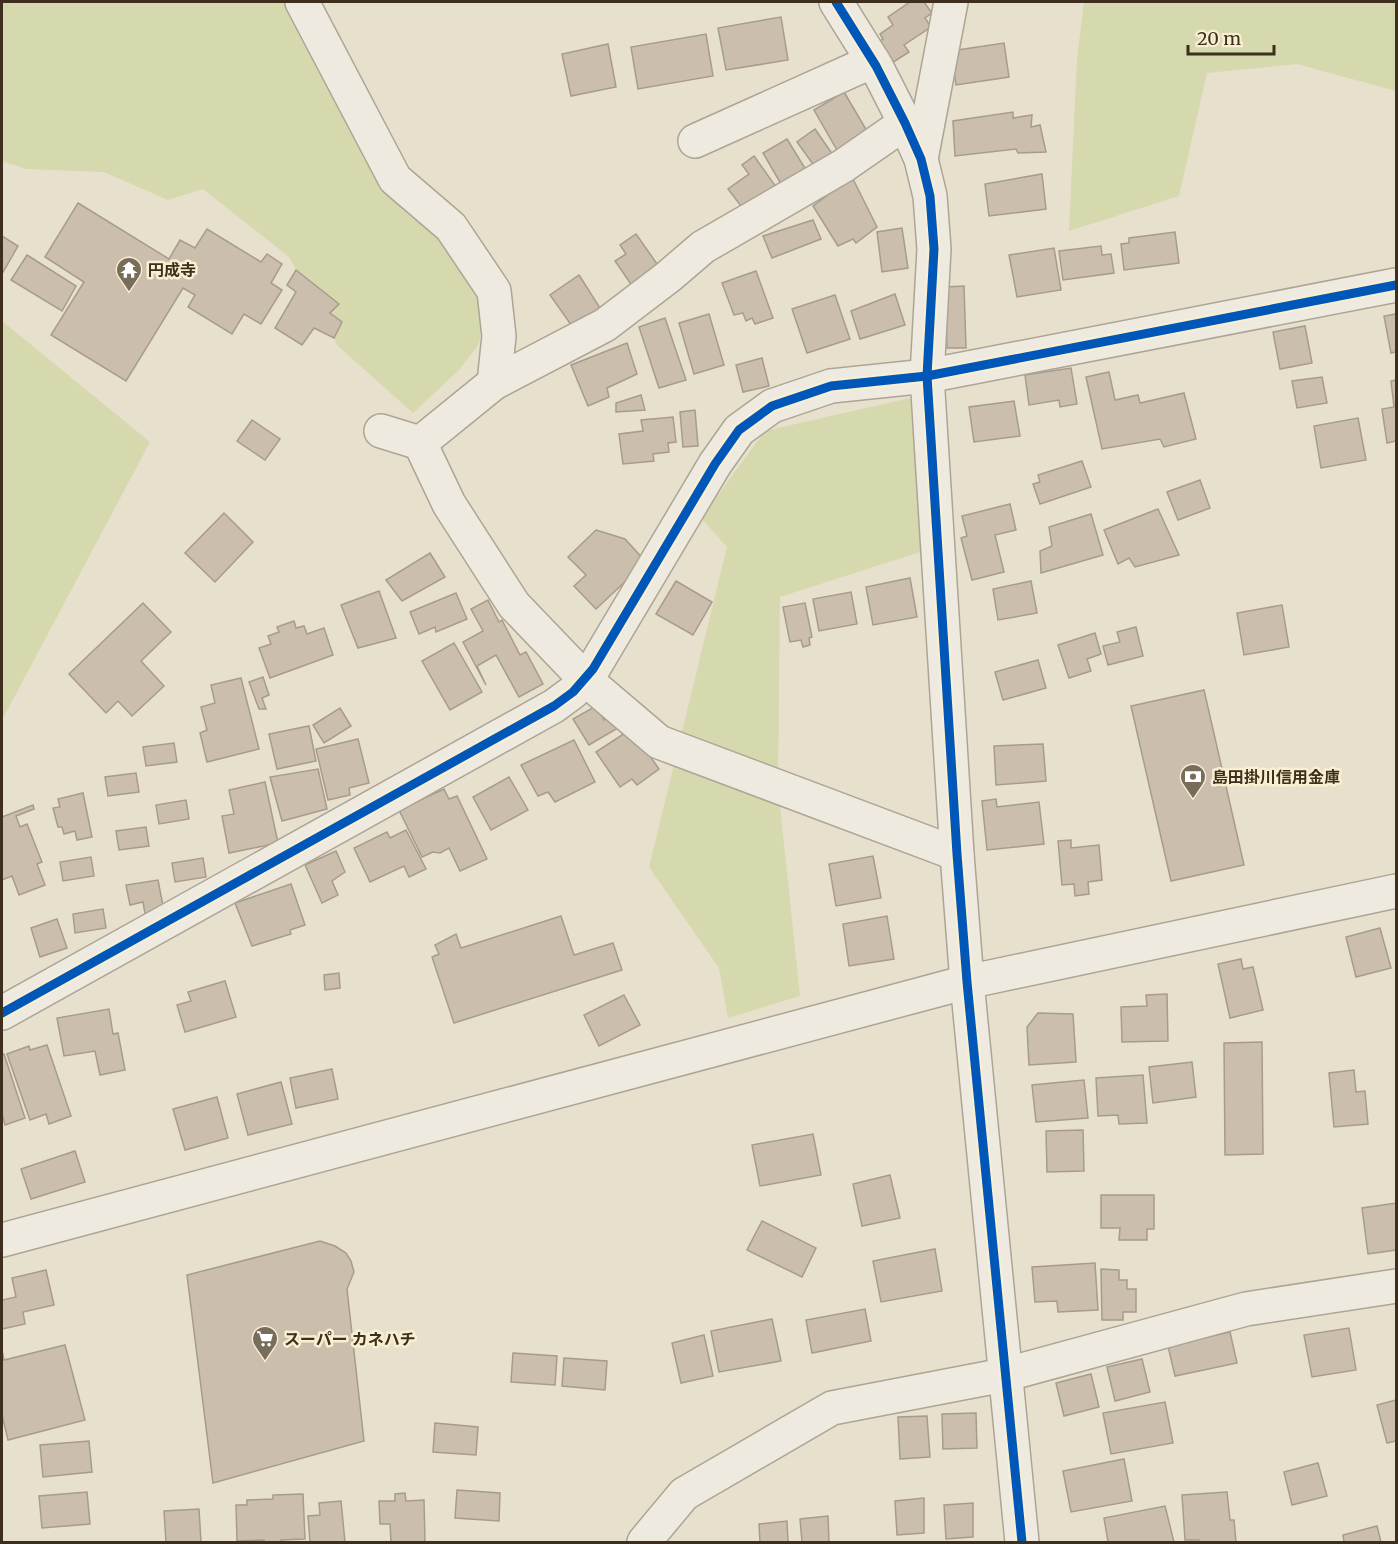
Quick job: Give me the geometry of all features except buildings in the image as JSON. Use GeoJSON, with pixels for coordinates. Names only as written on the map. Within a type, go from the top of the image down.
{"type":"FeatureCollection","features":[{"type":"Feature","properties":{"kind":"street"},"geometry":{"type":"LineString","coordinates":[[302,2],[395,179],[451,227],[494,291],[499,336],[494,383]]}},
{"type":"Feature","properties":{"kind":"street"},"geometry":{"type":"LineString","coordinates":[[836,2],[873,61],[904,123],[921,159],[930,195],[934,249],[927,376],[957,854],[967,982],[1003,1342],[1004,1375],[1022,1542]]}},
{"type":"Feature","properties":{"kind":"street"},"geometry":{"type":"LineString","coordinates":[[921,159],[951,2]]}},
{"type":"Feature","properties":{"kind":"street"},"geometry":{"type":"LineString","coordinates":[[695,141],[873,61]]}},
{"type":"Feature","properties":{"kind":"street"},"geometry":{"type":"LineString","coordinates":[[420,443],[494,383],[605,324],[668,277],[703,247],[843,166],[904,123]]}},
{"type":"Feature","properties":{"kind":"street"},"geometry":{"type":"LineString","coordinates":[[2,1013],[554,706],[573,692],[585,679],[715,464],[739,430],[772,406],[831,386],[927,376],[1396,285]]}},
{"type":"Feature","properties":{"kind":"street"},"geometry":{"type":"LineString","coordinates":[[381,431],[420,443],[449,504],[514,605],[585,679],[659,742],[957,854]]}},
{"type":"Feature","properties":{"kind":"street"},"geometry":{"type":"LineString","coordinates":[[2,1240],[967,982],[1396,891]]}},
{"type":"Feature","properties":{"kind":"street"},"geometry":{"type":"LineString","coordinates":[[644,1542],[684,1494],[832,1408],[1004,1375],[1246,1309],[1396,1286]]}},
{"type":"Feature","properties":{"kind":"green space"},"geometry":{"type":"Polygon","coordinates":[[[2,2],[288,2],[327,67],[349,130],[405,212],[452,248],[485,303],[479,344],[459,370],[413,413],[338,346],[289,257],[203,189],[168,200],[104,172],[26,169],[2,161],[2,2]]]}},
{"type":"Feature","properties":{"kind":"green space"},"geometry":{"type":"Polygon","coordinates":[[[1084,2],[1396,2],[1396,91],[1297,64],[1207,73],[1179,196],[1069,231],[1077,59],[1084,2]]]}},
{"type":"Feature","properties":{"kind":"green space"},"geometry":{"type":"Polygon","coordinates":[[[2,321],[150,442],[2,720],[2,321]]]}},
{"type":"Feature","properties":{"kind":"green space"},"geometry":{"type":"Polygon","coordinates":[[[910,398],[923,551],[780,597],[778,787],[800,996],[728,1018],[719,968],[649,867],[727,547],[701,518],[765,431],[910,398]]]}},
{"type":"Feature","properties":{"kind":"cycle path"},"geometry":{"type":"LineString","coordinates":[[836,2],[876,66],[905,123],[921,159],[930,196],[934,249],[927,376],[957,854],[967,982],[1022,1542]]}},
{"type":"Feature","properties":{"kind":"cycle path"},"geometry":{"type":"LineString","coordinates":[[2,1013],[554,706],[573,692],[593,669],[715,464],[739,430],[772,406],[831,386],[927,376],[1396,285]]}},
{"type":"Feature","properties":{"kind":"place","name":"円成寺"},"geometry":{"type":"Point","coordinates":[129,293]}},
{"type":"Feature","properties":{"kind":"place","name":"島田掛川信用金庫"},"geometry":{"type":"Point","coordinates":[1193,800]}},
{"type":"Feature","properties":{"kind":"place","name":"スーパー カネハチ"},"geometry":{"type":"Point","coordinates":[265,1362]}}]}
